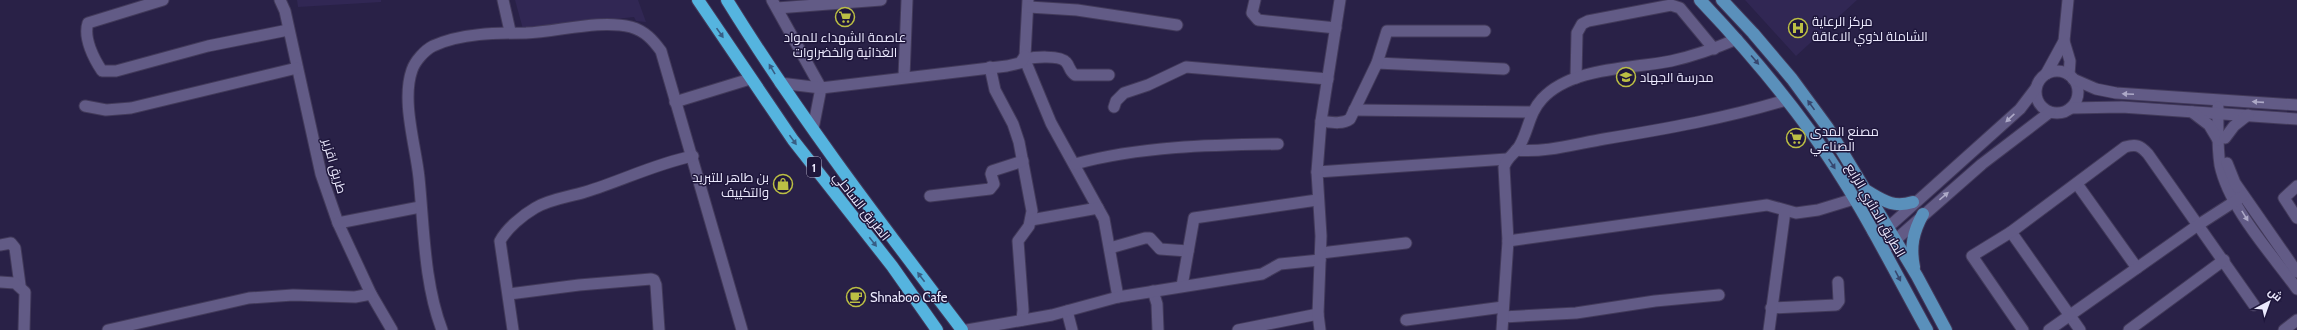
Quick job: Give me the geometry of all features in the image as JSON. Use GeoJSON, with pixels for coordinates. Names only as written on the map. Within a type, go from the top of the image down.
{"type":"FeatureCollection","features":[{"type":"Feature","properties":{"kind":"highway","name":"الطريق الساحلي"},"geometry":{"type":"LineString","coordinates":[[698,0],[750,79],[793,140],[892,266],[937,330]]}},
{"type":"Feature","properties":{"kind":"highway","name":"الطريق الساحلي"},"geometry":{"type":"LineString","coordinates":[[727,0],[780,83],[962,330]]}},
{"type":"Feature","properties":{"kind":"main road","name":"الطريق الدائري الرابع"},"geometry":{"type":"LineString","coordinates":[[1700,0],[1737,39],[1770,78],[1811,133],[1854,199],[1884,250],[1927,330]]}},
{"type":"Feature","properties":{"kind":"main road","name":"الطريق الدائري الرابع"},"geometry":{"type":"LineString","coordinates":[[1722,0],[1753,32],[1792,79],[1828,128],[1886,227],[1917,276],[1946,330]]}},
{"type":"Feature","properties":{"kind":"main road"},"geometry":{"type":"LineString","coordinates":[[1866,191],[1885,203],[1894,205],[1914,202]]}},
{"type":"Feature","properties":{"kind":"main road"},"geometry":{"type":"LineString","coordinates":[[1917,276],[1911,242],[1916,227],[1923,214]]}},
{"type":"Feature","properties":{"kind":"street"},"geometry":{"type":"LineString","coordinates":[[163,0],[88,23],[88,34],[93,55],[102,71],[116,71],[208,46],[288,30]]}},
{"type":"Feature","properties":{"kind":"street","name":"طريق اقزير"},"geometry":{"type":"LineString","coordinates":[[280,0],[284,5],[288,30],[298,68],[321,174],[338,223],[371,294],[392,330]]}},
{"type":"Feature","properties":{"kind":"street"},"geometry":{"type":"LineString","coordinates":[[503,0],[510,31]]}},
{"type":"Feature","properties":{"kind":"street"},"geometry":{"type":"LineString","coordinates":[[813,129],[821,88],[774,4],[881,0]]}},
{"type":"Feature","properties":{"kind":"street"},"geometry":{"type":"LineString","coordinates":[[904,77],[907,0]]}},
{"type":"Feature","properties":{"kind":"street"},"geometry":{"type":"LineString","coordinates":[[1255,0],[1252,13],[1258,20],[1336,28]]}},
{"type":"Feature","properties":{"kind":"street"},"geometry":{"type":"LineString","coordinates":[[1320,330],[1318,314],[1320,257],[1317,172],[1321,121],[1340,0]]}},
{"type":"Feature","properties":{"kind":"street"},"geometry":{"type":"LineString","coordinates":[[2068,0],[2064,41],[2070,61],[2071,77],[2076,85],[2077,97],[2071,108]]}},
{"type":"Feature","properties":{"kind":"street"},"geometry":{"type":"LineString","coordinates":[[1118,297],[1104,219],[1051,123],[1025,58],[1029,4],[1177,25]]}},
{"type":"Feature","properties":{"kind":"street"},"geometry":{"type":"LineString","coordinates":[[1576,78],[1577,33],[1582,24],[1588,21],[1671,5],[1680,8],[1714,49]]}},
{"type":"Feature","properties":{"kind":"street"},"geometry":{"type":"LineString","coordinates":[[442,330],[435,312],[430,282],[408,102],[412,70],[419,57],[433,46],[449,41],[510,31],[525,33],[618,25],[644,32],[661,51],[675,102],[693,156],[697,179],[742,330]]}},
{"type":"Feature","properties":{"kind":"street"},"geometry":{"type":"LineString","coordinates":[[1321,121],[1346,122],[1354,110],[1377,62],[1385,36],[1390,30],[1485,31]]}},
{"type":"Feature","properties":{"kind":"street"},"geometry":{"type":"LineString","coordinates":[[1502,330],[1508,241],[1504,180],[1507,159],[1516,150],[1532,112],[1544,97],[1558,87],[1576,78],[1670,61],[1714,49],[1737,39]]}},
{"type":"Feature","properties":{"kind":"street"},"geometry":{"type":"LineString","coordinates":[[1873,232],[1893,223],[1914,202],[2009,119],[2036,88],[2041,78],[2046,74],[2064,41]]}},
{"type":"Feature","properties":{"kind":"street"},"geometry":{"type":"LineString","coordinates":[[780,83],[821,88],[1014,64],[1025,58],[1039,57],[1066,61],[1075,75],[1109,75]]}},
{"type":"Feature","properties":{"kind":"street"},"geometry":{"type":"LineString","coordinates":[[1377,62],[1504,69]]}},
{"type":"Feature","properties":{"kind":"street"},"geometry":{"type":"LineString","coordinates":[[990,67],[995,90],[1013,124],[1023,161],[1030,198],[1031,220],[1018,241],[1024,310],[1022,320]]}},
{"type":"Feature","properties":{"kind":"street"},"geometry":{"type":"LineString","coordinates":[[1114,107],[1116,101],[1124,93],[1148,85],[1186,67],[1328,79]]}},
{"type":"Feature","properties":{"kind":"street"},"geometry":{"type":"LineString","coordinates":[[85,106],[106,110],[131,108],[298,68]]}},
{"type":"Feature","properties":{"kind":"street"},"geometry":{"type":"LineString","coordinates":[[2046,74],[2057,71],[2096,89],[2116,93],[2297,105]]}},
{"type":"Feature","properties":{"kind":"street"},"geometry":{"type":"LineString","coordinates":[[675,102],[750,79]]}},
{"type":"Feature","properties":{"kind":"street"},"geometry":{"type":"LineString","coordinates":[[2036,88],[2039,102],[2050,112]]}},
{"type":"Feature","properties":{"kind":"street"},"geometry":{"type":"LineString","coordinates":[[2222,99],[2221,166],[2240,199],[2293,269],[2297,289]]}},
{"type":"Feature","properties":{"kind":"street"},"geometry":{"type":"LineString","coordinates":[[1516,150],[1532,151],[1626,136],[1742,114],[1786,100]]}},
{"type":"Feature","properties":{"kind":"street"},"geometry":{"type":"LineString","coordinates":[[1884,250],[1923,214],[2015,137],[2050,112],[2061,112],[2071,108],[2122,107],[2297,119]]}},
{"type":"Feature","properties":{"kind":"street"},"geometry":{"type":"LineString","coordinates":[[1354,110],[1532,112]]}},
{"type":"Feature","properties":{"kind":"street"},"geometry":{"type":"LineString","coordinates":[[2191,112],[2209,125],[2222,140]]}},
{"type":"Feature","properties":{"kind":"street"},"geometry":{"type":"LineString","coordinates":[[2222,140],[2234,126],[2248,115]]}},
{"type":"Feature","properties":{"kind":"street"},"geometry":{"type":"LineString","coordinates":[[1075,164],[1141,152],[1190,146],[1278,144]]}},
{"type":"Feature","properties":{"kind":"street"},"geometry":{"type":"LineString","coordinates":[[2022,330],[1972,257],[2011,232],[2125,147],[2135,144],[2142,147],[2148,154],[2224,260],[2254,305]]}},
{"type":"Feature","properties":{"kind":"street"},"geometry":{"type":"LineString","coordinates":[[513,330],[500,241],[522,218],[545,203],[586,192],[668,161],[693,156]]}},
{"type":"Feature","properties":{"kind":"street"},"geometry":{"type":"LineString","coordinates":[[1317,172],[1507,159]]}},
{"type":"Feature","properties":{"kind":"street"},"geometry":{"type":"LineString","coordinates":[[930,196],[990,189],[994,184],[991,174],[992,171],[1023,161]]}},
{"type":"Feature","properties":{"kind":"street"},"geometry":{"type":"LineString","coordinates":[[2077,184],[2137,268]]}},
{"type":"Feature","properties":{"kind":"street"},"geometry":{"type":"LineString","coordinates":[[2297,186],[2284,198],[2297,218]]}},
{"type":"Feature","properties":{"kind":"street"},"geometry":{"type":"LineString","coordinates":[[1508,241],[1767,205],[1796,213],[1818,210],[1854,199]]}},
{"type":"Feature","properties":{"kind":"street"},"geometry":{"type":"LineString","coordinates":[[2049,330],[2070,317],[2198,225],[2240,199]]}},
{"type":"Feature","properties":{"kind":"street"},"geometry":{"type":"LineString","coordinates":[[1182,286],[1192,221],[1196,216],[1317,200]]}},
{"type":"Feature","properties":{"kind":"street"},"geometry":{"type":"LineString","coordinates":[[338,223],[420,207]]}},
{"type":"Feature","properties":{"kind":"street"},"geometry":{"type":"LineString","coordinates":[[1031,220],[1098,208]]}},
{"type":"Feature","properties":{"kind":"street"},"geometry":{"type":"LineString","coordinates":[[1770,330],[1771,308],[1785,211]]}},
{"type":"Feature","properties":{"kind":"street"},"geometry":{"type":"LineString","coordinates":[[2011,232],[2080,330]]}},
{"type":"Feature","properties":{"kind":"street"},"geometry":{"type":"LineString","coordinates":[[1110,248],[1145,238],[1150,238],[1160,249],[1188,251]]}},
{"type":"Feature","properties":{"kind":"street"},"geometry":{"type":"LineString","coordinates":[[0,244],[11,243],[15,248],[20,285],[26,297],[24,330]]}},
{"type":"Feature","properties":{"kind":"street"},"geometry":{"type":"LineString","coordinates":[[967,330],[1068,311],[1118,297],[1262,274],[1280,264],[1406,243]]}},
{"type":"Feature","properties":{"kind":"street"},"geometry":{"type":"LineString","coordinates":[[2129,330],[2224,260]]}},
{"type":"Feature","properties":{"kind":"street"},"geometry":{"type":"LineString","coordinates":[[508,294],[651,279],[654,280],[656,285],[659,330]]}},
{"type":"Feature","properties":{"kind":"street"},"geometry":{"type":"LineString","coordinates":[[0,282],[11,282],[20,285]]}},
{"type":"Feature","properties":{"kind":"street"},"geometry":{"type":"LineString","coordinates":[[1771,308],[1836,305],[1839,301],[1838,282]]}},
{"type":"Feature","properties":{"kind":"street"},"geometry":{"type":"LineString","coordinates":[[1153,291],[1157,304],[1158,330]]}},
{"type":"Feature","properties":{"kind":"street"},"geometry":{"type":"LineString","coordinates":[[108,330],[249,298],[293,295],[355,297],[371,294]]}},
{"type":"Feature","properties":{"kind":"street"},"geometry":{"type":"LineString","coordinates":[[1406,320],[1503,312],[1576,313],[1655,301],[1719,295]]}},
{"type":"Feature","properties":{"kind":"street"},"geometry":{"type":"LineString","coordinates":[[1068,311],[1072,330]]}},
{"type":"Feature","properties":{"kind":"street"},"geometry":{"type":"LineString","coordinates":[[1238,330],[1318,314]]}},
{"type":"Feature","properties":{"kind":"street"},"geometry":{"type":"LineString","coordinates":[[2284,330],[2297,320]]}},
{"type":"Feature","properties":{"kind":"shaded area"},"geometry":{"type":"Polygon","coordinates":[[[297,0],[381,0],[381,2],[298,7],[297,0]]]}},
{"type":"Feature","properties":{"kind":"shaded area"},"geometry":{"type":"Polygon","coordinates":[[[515,0],[638,0],[646,22],[636,21],[634,17],[523,29],[515,0]]]}},
{"type":"Feature","properties":{"kind":"shaded area","name":"مركز الرعاية الشاملة لذوي الاعاقة"},"geometry":{"type":"Polygon","coordinates":[[[1745,0],[1857,0],[1796,56],[1745,0]]]}},
{"type":"Feature","properties":{"kind":"place","name":"عاصمة الشهداء للمواد الغذائية والخضراوات"},"geometry":{"type":"Point","coordinates":[845,17]}},
{"type":"Feature","properties":{"kind":"place","name":"مركز الرعاية الشاملة لذوي الاعاقة"},"geometry":{"type":"Point","coordinates":[1798,28]}},
{"type":"Feature","properties":{"kind":"place","name":"مدرسة الجهاد"},"geometry":{"type":"Point","coordinates":[1626,77]}},
{"type":"Feature","properties":{"kind":"place","name":"مصنع المدى الصناعي"},"geometry":{"type":"Point","coordinates":[1796,138]}},
{"type":"Feature","properties":{"kind":"place","name":"بن طاهر للتبريد والتكييف"},"geometry":{"type":"Point","coordinates":[783,184]}},
{"type":"Feature","properties":{"kind":"place","name":"Shnaboo Cafe"},"geometry":{"type":"Point","coordinates":[856,297]}}]}
